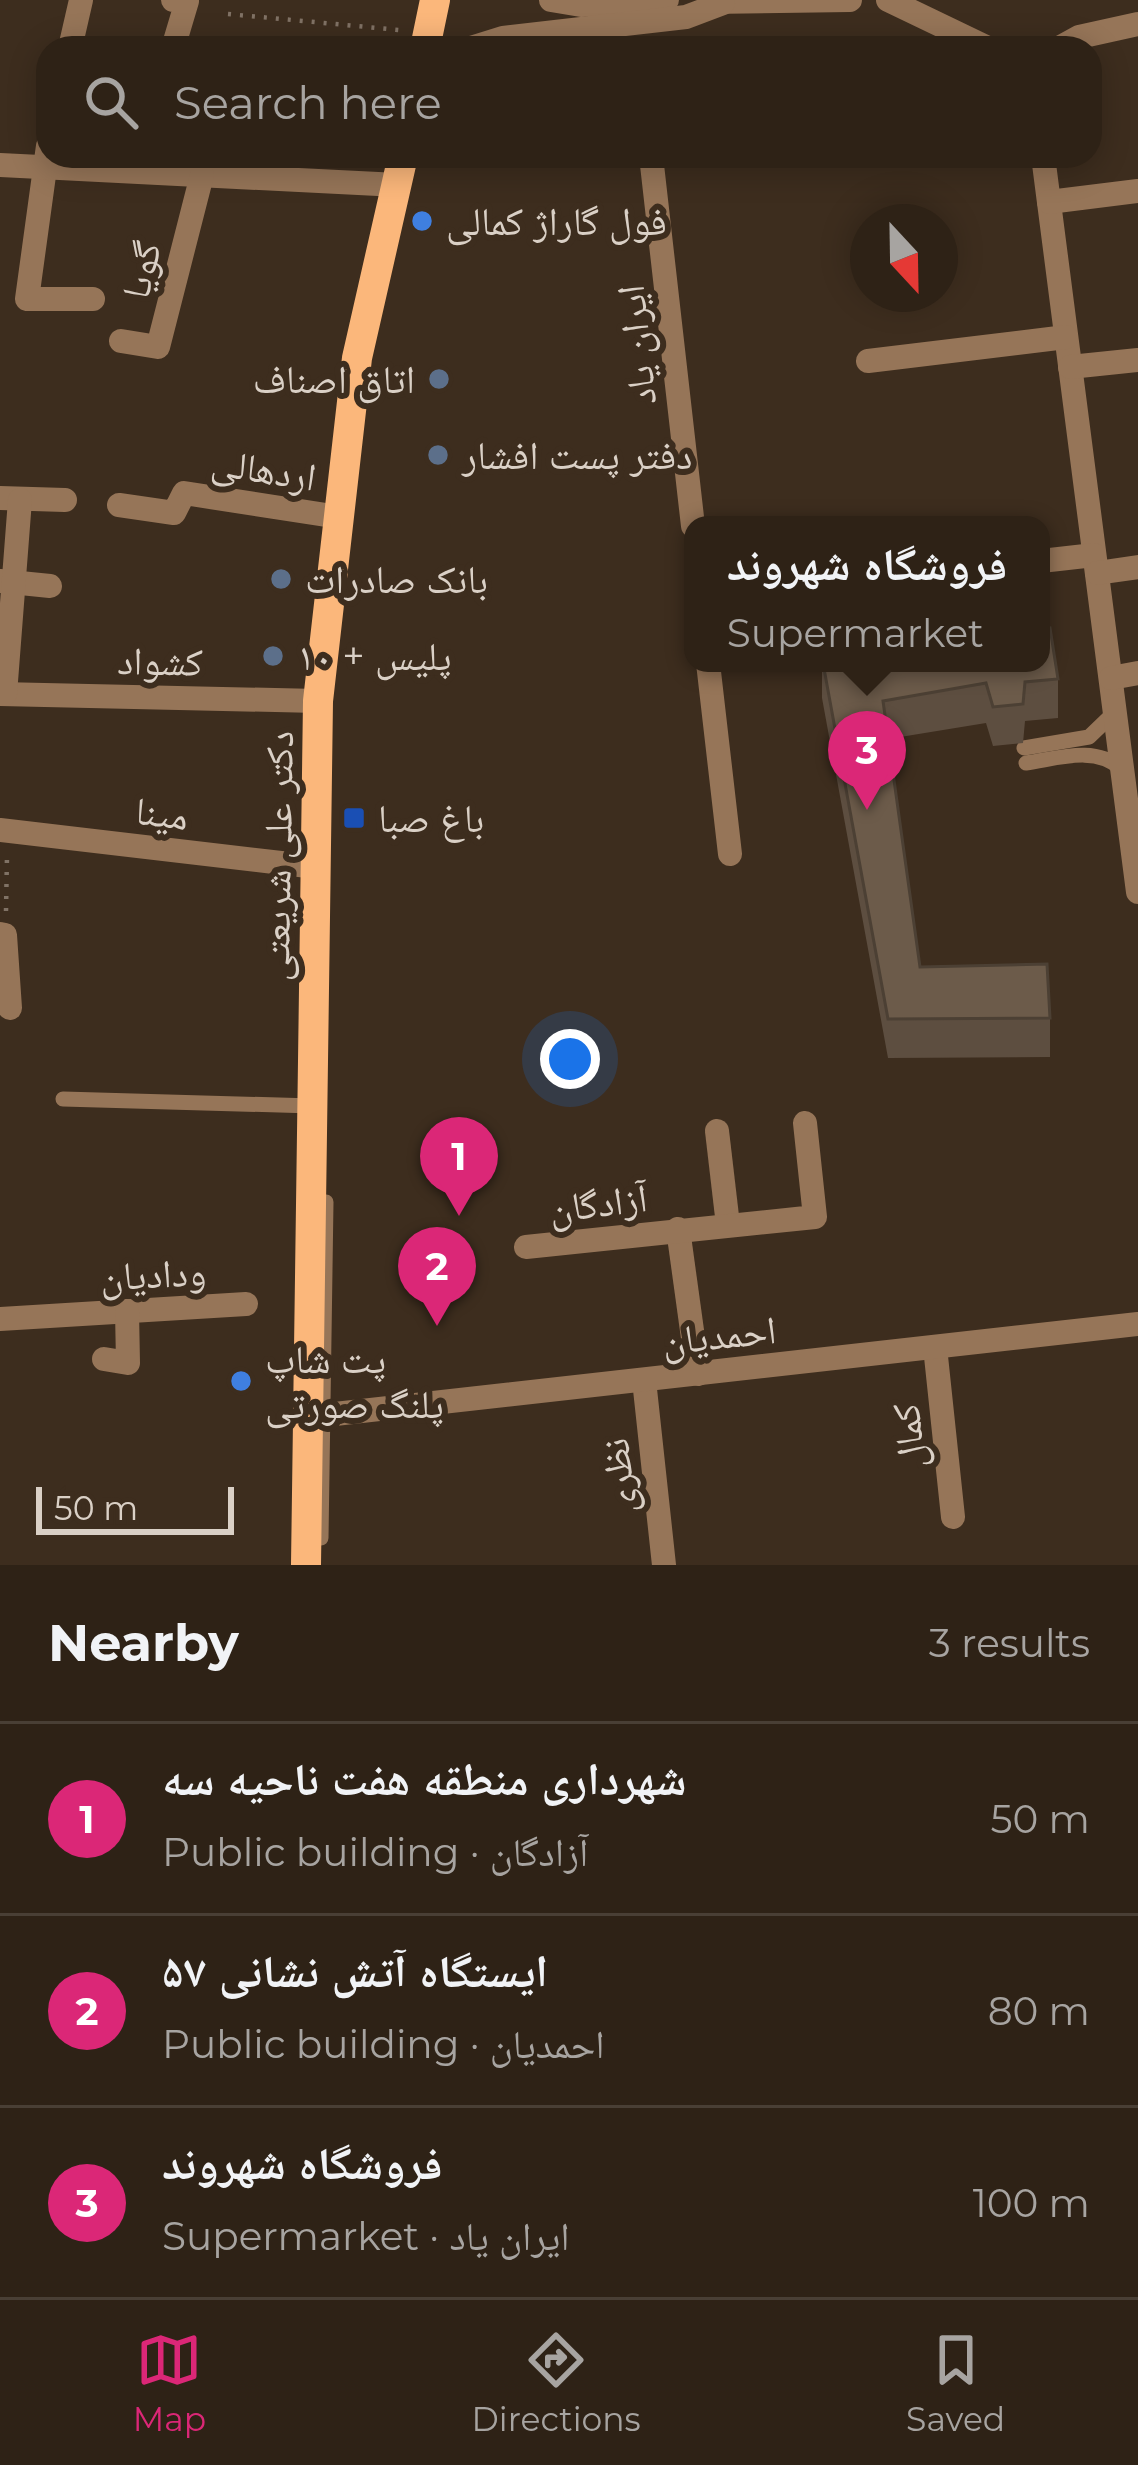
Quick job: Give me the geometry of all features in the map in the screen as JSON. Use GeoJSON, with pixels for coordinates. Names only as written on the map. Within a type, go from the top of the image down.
{"type":"FeatureCollection","features":[{"type":"Feature","properties":{"kind":"main road"},"geometry":{"type":"LineString","coordinates":[[431,36],[435,0]]}},
{"type":"Feature","properties":{"kind":"main road","name":"دکتر علی شریعتی"},"geometry":{"type":"LineString","coordinates":[[306,1565],[317,1416],[313,1106],[318,701],[357,358],[406,168]]}},
{"type":"Feature","properties":{"kind":"street"},"geometry":{"type":"LineString","coordinates":[[73,36],[81,0]]}},
{"type":"Feature","properties":{"kind":"street"},"geometry":{"type":"LineString","coordinates":[[173,0],[187,2],[176,36]]}},
{"type":"Feature","properties":{"kind":"street"},"geometry":{"type":"LineString","coordinates":[[551,0],[638,18],[667,0]]}},
{"type":"Feature","properties":{"kind":"street"},"geometry":{"type":"LineString","coordinates":[[694,0],[850,0]]}},
{"type":"Feature","properties":{"kind":"street"},"geometry":{"type":"LineString","coordinates":[[888,0],[963,36]]}},
{"type":"Feature","properties":{"kind":"street"},"geometry":{"type":"LineString","coordinates":[[516,36],[638,18],[686,17],[723,3]]}},
{"type":"Feature","properties":{"kind":"street"},"geometry":{"type":"LineString","coordinates":[[1084,36],[1138,24]]}},
{"type":"Feature","properties":{"kind":"street"},"geometry":{"type":"LineString","coordinates":[[0,165],[36,158]]}},
{"type":"Feature","properties":{"kind":"street"},"geometry":{"type":"LineString","coordinates":[[44,168],[27,299],[94,299]]}},
{"type":"Feature","properties":{"kind":"street"},"geometry":{"type":"LineString","coordinates":[[158,168],[202,176],[328,168]]}},
{"type":"Feature","properties":{"kind":"street","name":"ایران یاد"},"geometry":{"type":"LineString","coordinates":[[652,168],[692,516]]}},
{"type":"Feature","properties":{"kind":"street"},"geometry":{"type":"LineString","coordinates":[[1045,168],[1138,892]]}},
{"type":"Feature","properties":{"kind":"street","name":"گویا"},"geometry":{"type":"LineString","coordinates":[[121,341],[158,347],[202,176]]}},
{"type":"Feature","properties":{"kind":"street"},"geometry":{"type":"LineString","coordinates":[[1049,202],[1138,191]]}},
{"type":"Feature","properties":{"kind":"street"},"geometry":{"type":"LineString","coordinates":[[868,361],[1066,337]]}},
{"type":"Feature","properties":{"kind":"street"},"geometry":{"type":"LineString","coordinates":[[1070,367],[1138,360]]}},
{"type":"Feature","properties":{"kind":"street","name":"اردهالی"},"geometry":{"type":"LineString","coordinates":[[119,505],[174,513],[184,493],[339,517]]}},
{"type":"Feature","properties":{"kind":"street"},"geometry":{"type":"LineString","coordinates":[[3,694],[10,499],[65,500]]}},
{"type":"Feature","properties":{"kind":"street"},"geometry":{"type":"LineString","coordinates":[[1050,561],[1138,567]]}},
{"type":"Feature","properties":{"kind":"street"},"geometry":{"type":"LineString","coordinates":[[7,583],[50,586]]}},
{"type":"Feature","properties":{"kind":"street"},"geometry":{"type":"LineString","coordinates":[[709,672],[730,854]]}},
{"type":"Feature","properties":{"kind":"street"},"geometry":{"type":"LineString","coordinates":[[1111,678],[1138,673]]}},
{"type":"Feature","properties":{"kind":"street","name":"کشواد"},"geometry":{"type":"LineString","coordinates":[[3,694],[318,701]]}},
{"type":"Feature","properties":{"kind":"street","name":"مینا"},"geometry":{"type":"LineString","coordinates":[[4,830],[316,867]]}},
{"type":"Feature","properties":{"kind":"street"},"geometry":{"type":"LineString","coordinates":[[3,934],[10,1008]]}},
{"type":"Feature","properties":{"kind":"street","name":"آزادگان"},"geometry":{"type":"LineString","coordinates":[[526,1247],[815,1217],[806,1123]]}},
{"type":"Feature","properties":{"kind":"street"},"geometry":{"type":"LineString","coordinates":[[717,1131],[728,1225]]}},
{"type":"Feature","properties":{"kind":"street","name":"آزادگان"},"geometry":{"type":"LineString","coordinates":[[678,1229],[698,1374]]}},
{"type":"Feature","properties":{"kind":"street","name":"ودادیان"},"geometry":{"type":"LineString","coordinates":[[0,1319],[246,1304]]}},
{"type":"Feature","properties":{"kind":"street"},"geometry":{"type":"LineString","coordinates":[[104,1359],[128,1363],[128,1311]]}},
{"type":"Feature","properties":{"kind":"street","name":"احمدیان"},"geometry":{"type":"LineString","coordinates":[[317,1416],[1138,1324]]}},
{"type":"Feature","properties":{"kind":"street","name":"کمال"},"geometry":{"type":"LineString","coordinates":[[935,1347],[953,1517]]}},
{"type":"Feature","properties":{"kind":"street","name":"نظری"},"geometry":{"type":"LineString","coordinates":[[644,1380],[664,1565]]}},
{"type":"Feature","properties":{"kind":"lane"},"geometry":{"type":"LineString","coordinates":[[433,36],[448,0]]}},
{"type":"Feature","properties":{"kind":"lane"},"geometry":{"type":"LineString","coordinates":[[320,1565],[317,1416],[330,704],[370,361],[406,168]]}},
{"type":"Feature","properties":{"kind":"lane"},"geometry":{"type":"LineString","coordinates":[[1115,712],[1089,737],[1025,755],[1094,754],[1109,758],[1122,770]]}},
{"type":"Feature","properties":{"kind":"lane"},"geometry":{"type":"LineString","coordinates":[[64,1099],[313,1106]]}},
{"type":"Feature","properties":{"kind":"path"},"geometry":{"type":"LineString","coordinates":[[228,14],[381,36]]}},
{"type":"Feature","properties":{"kind":"path"},"geometry":{"type":"LineString","coordinates":[[3,934],[4,830]]}},
{"type":"Feature","properties":{"kind":"building"},"geometry":{"type":"Polygon","coordinates":[[[1050,628],[1058,679],[1025,682],[1023,704],[993,707],[986,683],[883,701],[920,967],[1047,964],[1050,1018],[888,1019],[825,672],[1050,672],[1050,628]]]}},
{"type":"Feature","properties":{"kind":"place","name":"فول گاراژ کمالی"},"geometry":{"type":"Point","coordinates":[422,221]}},
{"type":"Feature","properties":{"kind":"place","name":"اتاق اصناف"},"geometry":{"type":"Point","coordinates":[439,379]}},
{"type":"Feature","properties":{"kind":"place","name":"دفتر پست افشار"},"geometry":{"type":"Point","coordinates":[438,455]}},
{"type":"Feature","properties":{"kind":"place","name":"بانک صادرات"},"geometry":{"type":"Point","coordinates":[281,579]}},
{"type":"Feature","properties":{"kind":"place","name":"پلیس + ۱۰"},"geometry":{"type":"Point","coordinates":[273,656]}},
{"type":"Feature","properties":{"kind":"place","name":"فروشگاه شهروند"},"geometry":{"type":"Point","coordinates":[867,810]}},
{"type":"Feature","properties":{"kind":"place","name":"باغ صبا"},"geometry":{"type":"Point","coordinates":[354,818]}},
{"type":"Feature","properties":{"kind":"place","name":"شهرداری منطقه هفت ناحیه سه"},"geometry":{"type":"Point","coordinates":[459,1216]}},
{"type":"Feature","properties":{"kind":"place","name":"ایستگاه آتش نشانی ۵۷"},"geometry":{"type":"Point","coordinates":[437,1326]}},
{"type":"Feature","properties":{"kind":"place","name":"پت شاپ پلنگ صورتی"},"geometry":{"type":"Point","coordinates":[241,1381]}}]}
